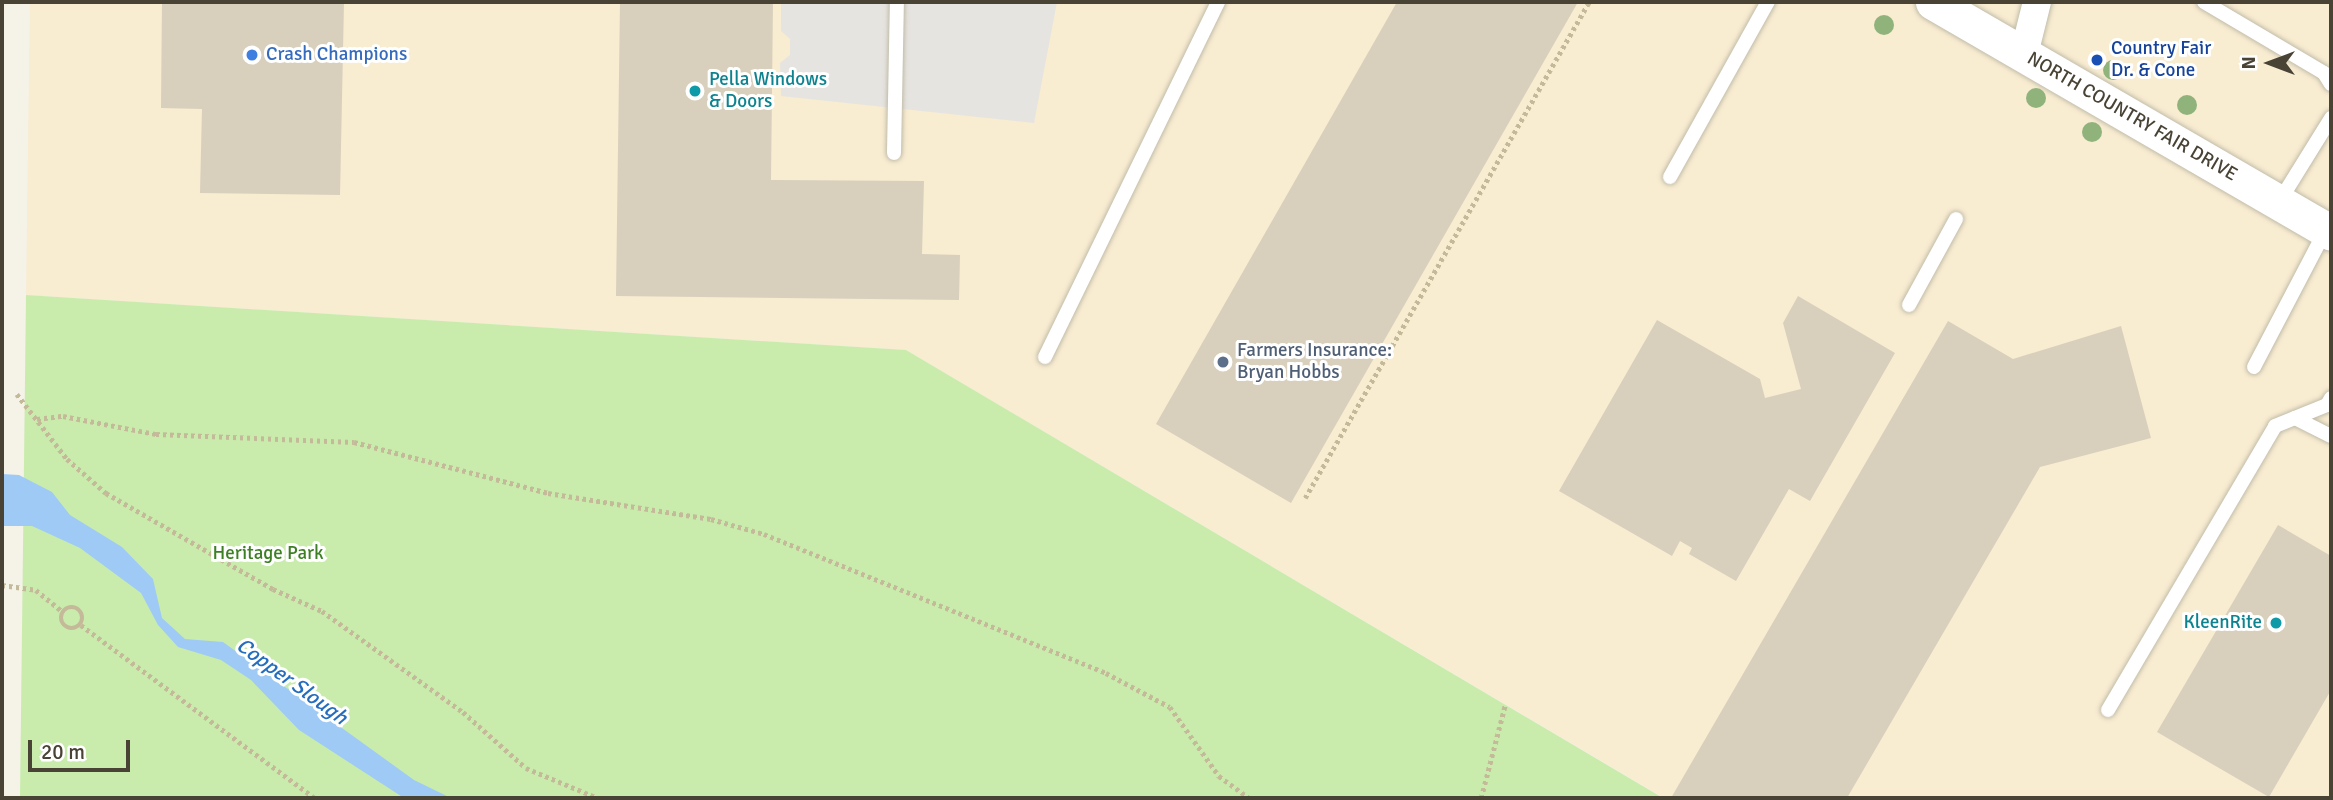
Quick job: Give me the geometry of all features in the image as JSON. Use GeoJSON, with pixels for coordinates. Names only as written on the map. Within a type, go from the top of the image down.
{"type":"FeatureCollection","features":[{"type":"Feature","properties":{"kind":"street","name":"NORTH COUNTRY FAIR DRIVE"},"geometry":{"type":"LineString","coordinates":[[1933,2],[2329,231]]}},
{"type":"Feature","properties":{"kind":"street"},"geometry":{"type":"LineString","coordinates":[[2024,54],[2037,2]]}},
{"type":"Feature","properties":{"kind":"lane"},"geometry":{"type":"LineString","coordinates":[[894,153],[897,2]]}},
{"type":"Feature","properties":{"kind":"lane"},"geometry":{"type":"LineString","coordinates":[[1045,357],[1218,2]]}},
{"type":"Feature","properties":{"kind":"lane"},"geometry":{"type":"LineString","coordinates":[[1670,177],[1768,2]]}},
{"type":"Feature","properties":{"kind":"lane"},"geometry":{"type":"LineString","coordinates":[[2204,2],[2324,73],[2331,84]]}},
{"type":"Feature","properties":{"kind":"lane"},"geometry":{"type":"LineString","coordinates":[[2279,202],[2331,118]]}},
{"type":"Feature","properties":{"kind":"lane"},"geometry":{"type":"LineString","coordinates":[[1909,305],[1956,219]]}},
{"type":"Feature","properties":{"kind":"lane"},"geometry":{"type":"LineString","coordinates":[[2254,367],[2329,231]]}},
{"type":"Feature","properties":{"kind":"lane"},"geometry":{"type":"LineString","coordinates":[[2108,710],[2275,426],[2327,405],[2331,398]]}},
{"type":"Feature","properties":{"kind":"lane"},"geometry":{"type":"LineString","coordinates":[[2295,418],[2331,436]]}},
{"type":"Feature","properties":{"kind":"path"},"geometry":{"type":"LineString","coordinates":[[1305,498],[1590,2]]}},
{"type":"Feature","properties":{"kind":"path"},"geometry":{"type":"LineString","coordinates":[[16,394],[67,459],[106,493],[273,589],[322,611],[463,712],[526,768],[598,798]]}},
{"type":"Feature","properties":{"kind":"path"},"geometry":{"type":"LineString","coordinates":[[37,419],[64,416],[156,434],[354,442],[548,493],[711,519],[764,534],[1106,673],[1170,707],[1219,776],[1249,798]]}},
{"type":"Feature","properties":{"kind":"path"},"geometry":{"type":"LineString","coordinates":[[2,585],[36,590],[62,611],[66,627],[81,625]]}},
{"type":"Feature","properties":{"kind":"path"},"geometry":{"type":"LineString","coordinates":[[62,611],[78,609],[81,625],[315,798]]}},
{"type":"Feature","properties":{"kind":"path"},"geometry":{"type":"LineString","coordinates":[[1481,798],[1505,705]]}},
{"type":"Feature","properties":{"kind":"shaded area"},"geometry":{"type":"Polygon","coordinates":[[[30,2],[2331,2],[2331,798],[1664,798],[906,350],[26,295],[30,2]]]}},
{"type":"Feature","properties":{"kind":"shaded area"},"geometry":{"type":"Polygon","coordinates":[[[781,2],[1057,2],[1034,123],[781,96],[780,63],[790,55],[790,39],[781,31],[781,2]]]}},
{"type":"Feature","properties":{"kind":"green space","name":"Heritage Park"},"geometry":{"type":"Polygon","coordinates":[[[26,295],[906,350],[1663,798],[20,798],[26,295]]]}},
{"type":"Feature","properties":{"kind":"water"},"geometry":{"type":"Polygon","coordinates":[[[2,474],[19,475],[52,492],[70,515],[122,547],[153,579],[162,618],[185,639],[223,642],[414,780],[451,798],[404,798],[299,730],[251,680],[221,660],[178,647],[158,625],[141,593],[80,548],[32,526],[2,526],[2,474]]]}},
{"type":"Feature","properties":{"kind":"building","name":"Crash Champions"},"geometry":{"type":"Polygon","coordinates":[[[162,2],[344,2],[340,195],[200,193],[202,109],[161,108],[162,2]]]}},
{"type":"Feature","properties":{"kind":"building","name":"Pella Windows & Doors"},"geometry":{"type":"Polygon","coordinates":[[[620,2],[773,2],[771,180],[924,181],[922,254],[960,255],[959,300],[616,296],[620,2]]]}},
{"type":"Feature","properties":{"kind":"building"},"geometry":{"type":"Polygon","coordinates":[[[1397,2],[1578,2],[1291,503],[1156,424],[1397,2]]]}},
{"type":"Feature","properties":{"kind":"building"},"geometry":{"type":"Polygon","coordinates":[[[1798,296],[1895,353],[1810,501],[1789,489],[1736,581],[1689,554],[1692,548],[1680,541],[1672,556],[1559,491],[1657,320],[1760,379],[1765,398],[1801,389],[1783,323],[1798,296]]]}},
{"type":"Feature","properties":{"kind":"building"},"geometry":{"type":"Polygon","coordinates":[[[1948,321],[2013,359],[2121,326],[2151,438],[2040,467],[1847,798],[1671,798],[1948,321]]]}},
{"type":"Feature","properties":{"kind":"building","name":"KleenRite"},"geometry":{"type":"Polygon","coordinates":[[[2278,525],[2331,556],[2331,690],[2269,797],[2157,732],[2278,525]]]}},
{"type":"Feature","properties":{"kind":"place","name":"Crash Champions"},"geometry":{"type":"Point","coordinates":[252,55]}},
{"type":"Feature","properties":{"kind":"place","name":"Country Fair Dr. & Cone"},"geometry":{"type":"Point","coordinates":[2097,60]}},
{"type":"Feature","properties":{"kind":"place","name":"Pella Windows & Doors"},"geometry":{"type":"Point","coordinates":[695,91]}},
{"type":"Feature","properties":{"kind":"place","name":"Farmers Insurance: Bryan Hobbs"},"geometry":{"type":"Point","coordinates":[1223,362]}},
{"type":"Feature","properties":{"kind":"place","name":"KleenRite"},"geometry":{"type":"Point","coordinates":[2276,623]}},
{"type":"Feature","properties":{"kind":"water label","name":"Copper Slough"},"geometry":{"type":"Point","coordinates":[292,681]}}]}
